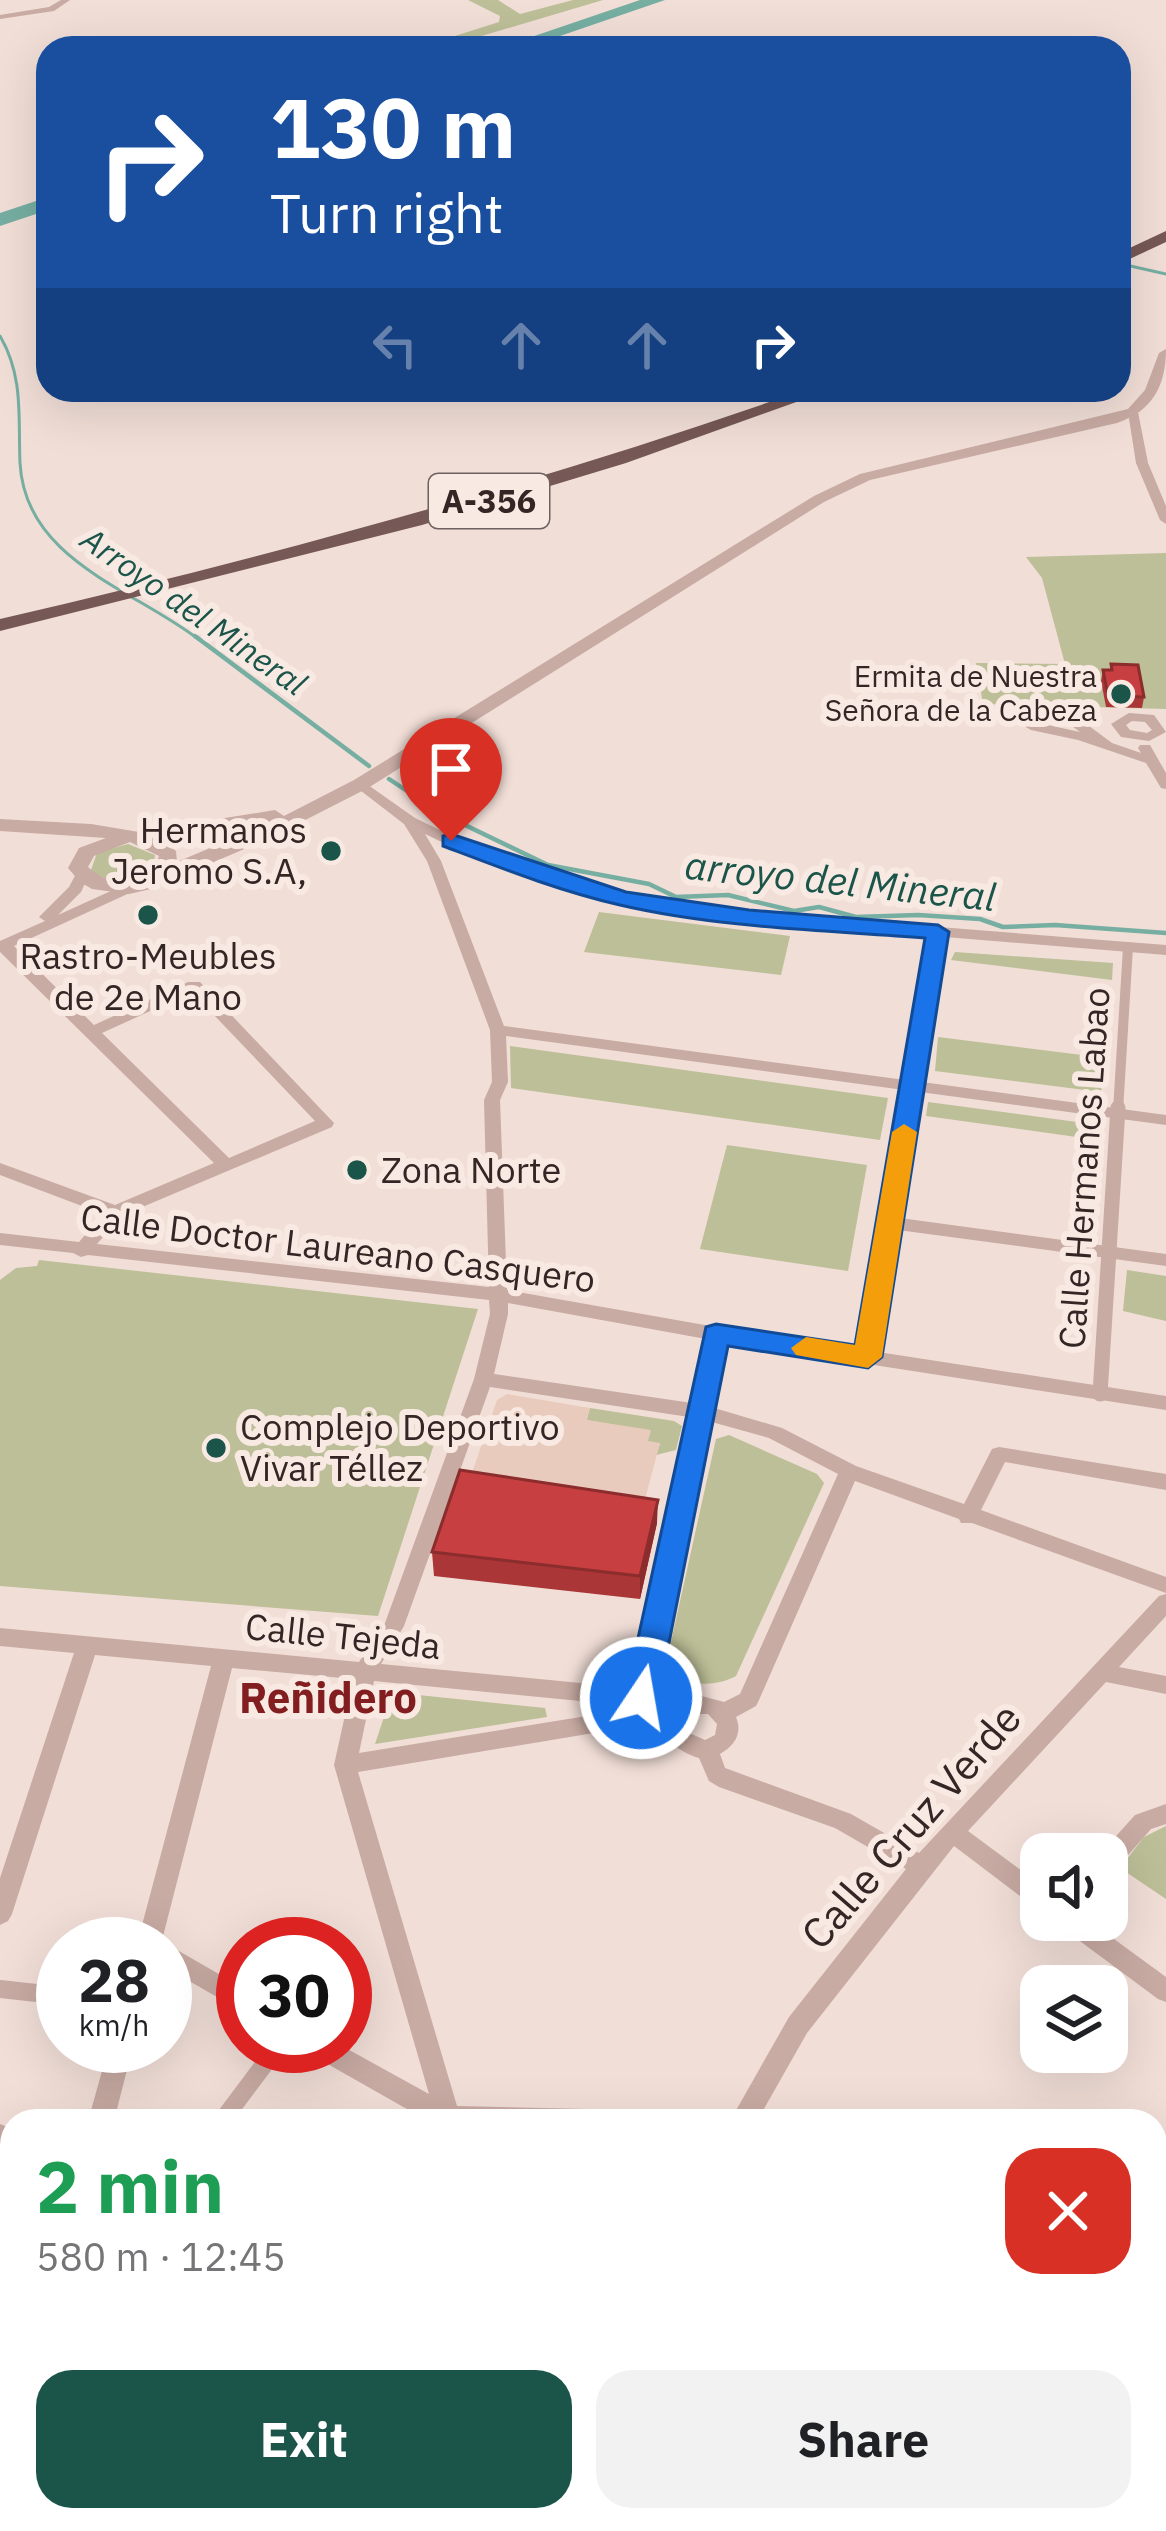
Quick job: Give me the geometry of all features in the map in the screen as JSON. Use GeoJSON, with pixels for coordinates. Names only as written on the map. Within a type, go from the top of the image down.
{"type":"FeatureCollection","features":[{"type":"Feature","properties":{"kind":"main road"},"geometry":{"type":"LineString","coordinates":[[1131,254],[1166,236]]}},
{"type":"Feature","properties":{"kind":"main road","name":"A-356"},"geometry":{"type":"LineString","coordinates":[[0,625],[454,512],[785,402]]}},
{"type":"Feature","properties":{"kind":"street"},"geometry":{"type":"LineString","coordinates":[[0,16],[51,9],[66,0]]}},
{"type":"Feature","properties":{"kind":"street"},"geometry":{"type":"LineString","coordinates":[[8,943],[263,834],[361,784],[818,499],[865,477],[1040,440],[1133,412],[1152,391],[1166,353]]}},
{"type":"Feature","properties":{"kind":"street"},"geometry":{"type":"LineString","coordinates":[[1133,412],[1142,463],[1166,520]]}},
{"type":"Feature","properties":{"kind":"street"},"geometry":{"type":"LineString","coordinates":[[1105,743],[1026,725],[1016,718],[1072,720],[1105,743],[1117,752],[1158,761]]}},
{"type":"Feature","properties":{"kind":"street"},"geometry":{"type":"LineString","coordinates":[[1158,761],[1133,736],[1158,725],[1158,761],[1166,784]]}},
{"type":"Feature","properties":{"kind":"street"},"geometry":{"type":"LineString","coordinates":[[361,784],[410,821],[477,851],[624,899],[749,917],[1166,950]]}},
{"type":"Feature","properties":{"kind":"street"},"geometry":{"type":"LineString","coordinates":[[8,943],[57,910],[96,845],[248,823],[340,795]]}},
{"type":"Feature","properties":{"kind":"street"},"geometry":{"type":"LineString","coordinates":[[410,821],[434,861],[498,1030],[500,1082],[492,1100],[499,1314],[484,1379],[394,1626],[365,1671],[345,1765],[445,2109]]}},
{"type":"Feature","properties":{"kind":"street"},"geometry":{"type":"LineString","coordinates":[[0,825],[132,837],[164,847],[170,855],[160,875]]}},
{"type":"Feature","properties":{"kind":"street"},"geometry":{"type":"LineString","coordinates":[[22,827],[66,849],[80,872],[100,886],[129,888]]}},
{"type":"Feature","properties":{"kind":"street"},"geometry":{"type":"LineString","coordinates":[[434,861],[456,851],[477,851]]}},
{"type":"Feature","properties":{"kind":"street"},"geometry":{"type":"LineString","coordinates":[[868,1357],[938,932]]}},
{"type":"Feature","properties":{"kind":"street"},"geometry":{"type":"LineString","coordinates":[[8,943],[89,1033],[227,1166]]}},
{"type":"Feature","properties":{"kind":"street","name":"Calle Hermanos Labao"},"geometry":{"type":"LineString","coordinates":[[1100,1394],[1128,947]]}},
{"type":"Feature","properties":{"kind":"street"},"geometry":{"type":"LineString","coordinates":[[81,1251],[115,1212],[326,1123],[194,985],[89,1033]]}},
{"type":"Feature","properties":{"kind":"street"},"geometry":{"type":"LineString","coordinates":[[498,1030],[1166,1120]]}},
{"type":"Feature","properties":{"kind":"street"},"geometry":{"type":"LineString","coordinates":[[0,1169],[115,1212]]}},
{"type":"Feature","properties":{"kind":"street"},"geometry":{"type":"LineString","coordinates":[[890,1222],[1166,1261]]}},
{"type":"Feature","properties":{"kind":"street","name":"Calle Doctor Laureano Casquero"},"geometry":{"type":"LineString","coordinates":[[0,1239],[496,1294],[716,1334],[1166,1403]]}},
{"type":"Feature","properties":{"kind":"street"},"geometry":{"type":"LineString","coordinates":[[641,1698],[716,1334]]}},
{"type":"Feature","properties":{"kind":"street"},"geometry":{"type":"LineString","coordinates":[[484,1379],[703,1412],[775,1433],[850,1471],[1166,1586]]}},
{"type":"Feature","properties":{"kind":"street"},"geometry":{"type":"LineString","coordinates":[[968,1517],[999,1454],[1166,1482]]}},
{"type":"Feature","properties":{"kind":"street"},"geometry":{"type":"LineString","coordinates":[[724,1713],[748,1700],[850,1471]]}},
{"type":"Feature","properties":{"kind":"street","name":"Calle Cruz Verde"},"geometry":{"type":"LineString","coordinates":[[750,2109],[798,2025],[923,1867],[1166,1602]]}},
{"type":"Feature","properties":{"kind":"street","name":"Calle Tejeda"},"geometry":{"type":"LineString","coordinates":[[0,1637],[641,1698],[678,1710]]}},
{"type":"Feature","properties":{"kind":"street"},"geometry":{"type":"LineString","coordinates":[[0,1914],[87,1645]]}},
{"type":"Feature","properties":{"kind":"street"},"geometry":{"type":"LineString","coordinates":[[156,1917],[224,1658]]}},
{"type":"Feature","properties":{"kind":"street"},"geometry":{"type":"LineString","coordinates":[[1102,1672],[1166,1685]]}},
{"type":"Feature","properties":{"kind":"street"},"geometry":{"type":"LineString","coordinates":[[345,1765],[636,1717],[658,1720],[674,1735],[694,1750],[717,1747],[729,1731],[724,1713],[705,1703],[678,1710],[674,1735]]}},
{"type":"Feature","properties":{"kind":"street"},"geometry":{"type":"LineString","coordinates":[[707,1750],[717,1774],[728,1780],[843,1821],[923,1867]]}},
{"type":"Feature","properties":{"kind":"street"},"geometry":{"type":"LineString","coordinates":[[1128,1839],[1143,1822],[1166,1814]]}},
{"type":"Feature","properties":{"kind":"street"},"geometry":{"type":"LineString","coordinates":[[952,1832],[1020,1883]]}},
{"type":"Feature","properties":{"kind":"street"},"geometry":{"type":"LineString","coordinates":[[1098,1941],[1166,1991]]}},
{"type":"Feature","properties":{"kind":"street"},"geometry":{"type":"LineString","coordinates":[[0,1989],[36,1993]]}},
{"type":"Feature","properties":{"kind":"street"},"geometry":{"type":"LineString","coordinates":[[104,2109],[114,2073]]}},
{"type":"Feature","properties":{"kind":"street"},"geometry":{"type":"LineString","coordinates":[[231,2109],[258,2073]]}},
{"type":"Feature","properties":{"kind":"street"},"geometry":{"type":"LineString","coordinates":[[366,2073],[429,2109]]}},
{"type":"Feature","properties":{"kind":"green space"},"geometry":{"type":"Polygon","coordinates":[[[468,0],[498,0],[520,14],[573,0],[603,0],[482,36],[455,36],[499,22],[500,16],[468,0]]]}},
{"type":"Feature","properties":{"kind":"green space"},"geometry":{"type":"Polygon","coordinates":[[[1166,553],[1166,709],[983,704],[976,663],[1065,664],[1042,578],[1026,557],[1166,553]]]}},
{"type":"Feature","properties":{"kind":"green space"},"geometry":{"type":"Polygon","coordinates":[[[128,844],[155,855],[153,868],[122,881],[91,870],[97,853],[128,844]]]}},
{"type":"Feature","properties":{"kind":"green space"},"geometry":{"type":"Polygon","coordinates":[[[599,912],[790,936],[781,975],[584,952],[599,912]]]}},
{"type":"Feature","properties":{"kind":"green space"},"geometry":{"type":"Polygon","coordinates":[[[955,952],[1113,963],[1112,980],[951,960],[955,952]]]}},
{"type":"Feature","properties":{"kind":"green space"},"geometry":{"type":"Polygon","coordinates":[[[938,1037],[1106,1058],[1101,1092],[935,1071],[938,1037]]]}},
{"type":"Feature","properties":{"kind":"green space"},"geometry":{"type":"Polygon","coordinates":[[[510,1046],[888,1098],[880,1140],[511,1088],[510,1046]]]}},
{"type":"Feature","properties":{"kind":"green space"},"geometry":{"type":"Polygon","coordinates":[[[928,1102],[1099,1125],[1098,1140],[926,1116],[928,1102]]]}},
{"type":"Feature","properties":{"kind":"green space"},"geometry":{"type":"Polygon","coordinates":[[[727,1145],[867,1165],[848,1271],[700,1249],[727,1145]]]}},
{"type":"Feature","properties":{"kind":"green space","name":"Complejo Deportivo Vivar Téllez"},"geometry":{"type":"Polygon","coordinates":[[[39,1260],[478,1309],[378,1616],[0,1586],[0,1280],[16,1268],[37,1266],[39,1260]]]}},
{"type":"Feature","properties":{"kind":"green space"},"geometry":{"type":"Polygon","coordinates":[[[1127,1270],[1166,1276],[1166,1321],[1123,1311],[1127,1270]]]}},
{"type":"Feature","properties":{"kind":"green space"},"geometry":{"type":"Polygon","coordinates":[[[590,1408],[674,1421],[682,1426],[676,1450],[656,1455],[660,1444],[647,1441],[650,1431],[586,1420],[590,1408]]]}},
{"type":"Feature","properties":{"kind":"green space"},"geometry":{"type":"Polygon","coordinates":[[[729,1435],[817,1474],[824,1483],[736,1676],[699,1683],[665,1669],[716,1439],[729,1435]]]}},
{"type":"Feature","properties":{"kind":"green space"},"geometry":{"type":"Polygon","coordinates":[[[399,1693],[545,1708],[547,1717],[375,1744],[391,1696],[399,1693]]]}},
{"type":"Feature","properties":{"kind":"green space"},"geometry":{"type":"Polygon","coordinates":[[[1166,1826],[1166,1899],[1128,1873],[1128,1858],[1144,1837],[1166,1826]]]}},
{"type":"Feature","properties":{"kind":"shaded area"},"geometry":{"type":"Polygon","coordinates":[[[507,1394],[590,1408],[587,1420],[651,1430],[648,1441],[660,1443],[640,1518],[466,1490],[497,1400],[507,1394]]]}},
{"type":"Feature","properties":{"kind":"building"},"geometry":{"type":"Polygon","coordinates":[[[1111,664],[1138,665],[1144,697],[1108,696],[1103,670],[1112,670],[1111,664]]]}},
{"type":"Feature","properties":{"kind":"building"},"geometry":{"type":"Polygon","coordinates":[[[460,1470],[658,1500],[640,1576],[432,1552],[460,1470]]]}},
{"type":"Feature","properties":{"kind":"waterway"},"geometry":{"type":"LineString","coordinates":[[545,36],[657,0]]}},
{"type":"Feature","properties":{"kind":"waterway"},"geometry":{"type":"LineString","coordinates":[[0,220],[36,207]]}},
{"type":"Feature","properties":{"kind":"waterway"},"geometry":{"type":"LineString","coordinates":[[1131,266],[1166,274]]}},
{"type":"Feature","properties":{"kind":"waterway","name":"Arroyo del Mineral"},"geometry":{"type":"LineString","coordinates":[[0,336],[16,382],[26,496],[41,524],[86,569],[198,639]]}},
{"type":"Feature","properties":{"kind":"waterway","name":"Arroyo del Mineral"},"geometry":{"type":"LineString","coordinates":[[195,636],[369,766]]}},
{"type":"Feature","properties":{"kind":"waterway","name":"arroyo del Mineral"},"geometry":{"type":"LineString","coordinates":[[389,779],[440,813],[548,865],[649,884],[676,897],[728,895],[794,911],[819,907],[856,917],[918,915],[980,919],[1003,927],[1055,925],[1166,933]]}},
{"type":"Feature","properties":{"kind":"slow traffic"},"geometry":{"type":"LineString","coordinates":[[806,1348],[868,1357],[904,1132]]}},
{"type":"Feature","properties":{"kind":"place","name":"Ermita de Nuestra Señora de la Cabeza"},"geometry":{"type":"Point","coordinates":[1121,694]}},
{"type":"Feature","properties":{"kind":"place","name":"Hermanos Jeromo S.A,"},"geometry":{"type":"Point","coordinates":[331,851]}},
{"type":"Feature","properties":{"kind":"place","name":"Rastro-Meubles de 2e Mano"},"geometry":{"type":"Point","coordinates":[148,915]}},
{"type":"Feature","properties":{"kind":"place","name":"Zona Norte"},"geometry":{"type":"Point","coordinates":[357,1170]}},
{"type":"Feature","properties":{"kind":"place","name":"Complejo Deportivo Vivar Téllez"},"geometry":{"type":"Point","coordinates":[216,1448]}},
{"type":"Feature","properties":{"kind":"district","name":"Reñidero"},"geometry":{"type":"Point","coordinates":[328,1698]}},
{"type":"Feature","properties":{"kind":"route"},"geometry":{"type":"LineString","coordinates":[[451,841],[529,871],[624,899],[749,917],[938,932],[868,1357],[716,1334],[641,1698]]}}]}
